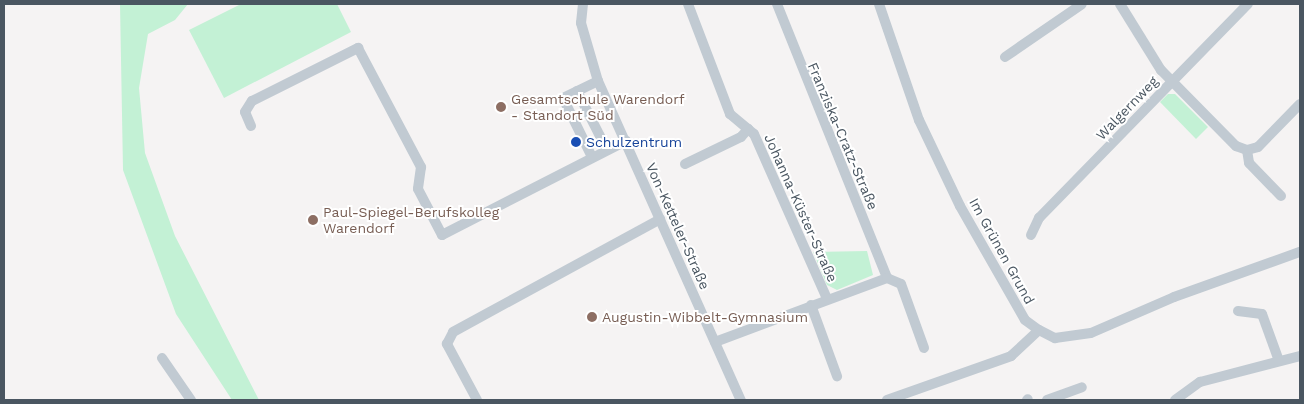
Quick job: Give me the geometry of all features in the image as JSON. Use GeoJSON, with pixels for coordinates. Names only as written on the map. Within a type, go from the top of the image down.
{"type":"FeatureCollection","features":[{"type":"Feature","properties":{"kind":"street","name":"Von-Ketteler-Straße"},"geometry":{"type":"LineString","coordinates":[[582,4],[581,23],[598,81],[740,400]]}},
{"type":"Feature","properties":{"kind":"street","name":"Johanna-Küster-Straße"},"geometry":{"type":"LineString","coordinates":[[688,4],[730,114],[748,129],[827,299]]}},
{"type":"Feature","properties":{"kind":"street","name":"Franziska-Cratz-Straße"},"geometry":{"type":"LineString","coordinates":[[777,4],[887,278]]}},
{"type":"Feature","properties":{"kind":"street","name":"Im Grünen Grund"},"geometry":{"type":"LineString","coordinates":[[879,4],[919,120],[960,206],[1025,320],[1040,330],[1055,338],[1091,333],[1174,297],[1300,252]]}},
{"type":"Feature","properties":{"kind":"street"},"geometry":{"type":"LineString","coordinates":[[1005,57],[1082,4]]}},
{"type":"Feature","properties":{"kind":"street"},"geometry":{"type":"LineString","coordinates":[[1120,4],[1172,81],[1236,146],[1246,150],[1258,147],[1300,104]]}},
{"type":"Feature","properties":{"kind":"street","name":"Walgernweg"},"geometry":{"type":"LineString","coordinates":[[1031,236],[1039,218],[1248,4]]}},
{"type":"Feature","properties":{"kind":"street"},"geometry":{"type":"LineString","coordinates":[[251,126],[245,112],[252,101],[358,48],[420,167],[418,190],[442,235],[626,141]]}},
{"type":"Feature","properties":{"kind":"street"},"geometry":{"type":"LineString","coordinates":[[592,157],[562,98],[598,81]]}},
{"type":"Feature","properties":{"kind":"street"},"geometry":{"type":"LineString","coordinates":[[577,91],[608,150]]}},
{"type":"Feature","properties":{"kind":"street","name":"Johanna-Küster-Straße"},"geometry":{"type":"LineString","coordinates":[[685,164],[741,137],[748,129]]}},
{"type":"Feature","properties":{"kind":"street"},"geometry":{"type":"LineString","coordinates":[[1246,150],[1249,163],[1282,196]]}},
{"type":"Feature","properties":{"kind":"street"},"geometry":{"type":"LineString","coordinates":[[477,400],[448,344],[452,332],[660,219]]}},
{"type":"Feature","properties":{"kind":"street"},"geometry":{"type":"LineString","coordinates":[[715,342],[887,278],[901,284],[924,348]]}},
{"type":"Feature","properties":{"kind":"street"},"geometry":{"type":"LineString","coordinates":[[812,306],[837,376]]}},
{"type":"Feature","properties":{"kind":"street"},"geometry":{"type":"LineString","coordinates":[[1238,311],[1262,314],[1280,361]]}},
{"type":"Feature","properties":{"kind":"street"},"geometry":{"type":"LineString","coordinates":[[887,400],[1011,356],[1040,330]]}},
{"type":"Feature","properties":{"kind":"street"},"geometry":{"type":"LineString","coordinates":[[1175,400],[1200,382],[1300,356]]}},
{"type":"Feature","properties":{"kind":"street"},"geometry":{"type":"LineString","coordinates":[[162,358],[191,400]]}},
{"type":"Feature","properties":{"kind":"street"},"geometry":{"type":"LineString","coordinates":[[1047,400],[1082,387]]}},
{"type":"Feature","properties":{"kind":"green space"},"geometry":{"type":"Polygon","coordinates":[[[120,4],[188,4],[175,20],[148,34],[139,88],[145,153],[175,236],[259,400],[232,400],[176,314],[123,170],[120,4]]]}},
{"type":"Feature","properties":{"kind":"green space"},"geometry":{"type":"Polygon","coordinates":[[[241,4],[337,4],[351,32],[224,98],[189,30],[241,4]]]}},
{"type":"Feature","properties":{"kind":"green space"},"geometry":{"type":"Polygon","coordinates":[[[1168,94],[1175,94],[1208,127],[1196,139],[1160,102],[1168,94]]]}},
{"type":"Feature","properties":{"kind":"green space"},"geometry":{"type":"Polygon","coordinates":[[[867,251],[873,275],[837,290],[827,285],[813,252],[867,251]]]}},
{"type":"Feature","properties":{"kind":"place","name":"Gesamtschule Warendorf - Standort Süd"},"geometry":{"type":"Point","coordinates":[501,107]}},
{"type":"Feature","properties":{"kind":"place","name":"Schulzentrum"},"geometry":{"type":"Point","coordinates":[576,142]}},
{"type":"Feature","properties":{"kind":"place","name":"Paul-Spiegel-Berufskolleg Warendorf"},"geometry":{"type":"Point","coordinates":[313,220]}},
{"type":"Feature","properties":{"kind":"place","name":"Augustin-Wibbelt-Gymnasium"},"geometry":{"type":"Point","coordinates":[592,317]}}]}
